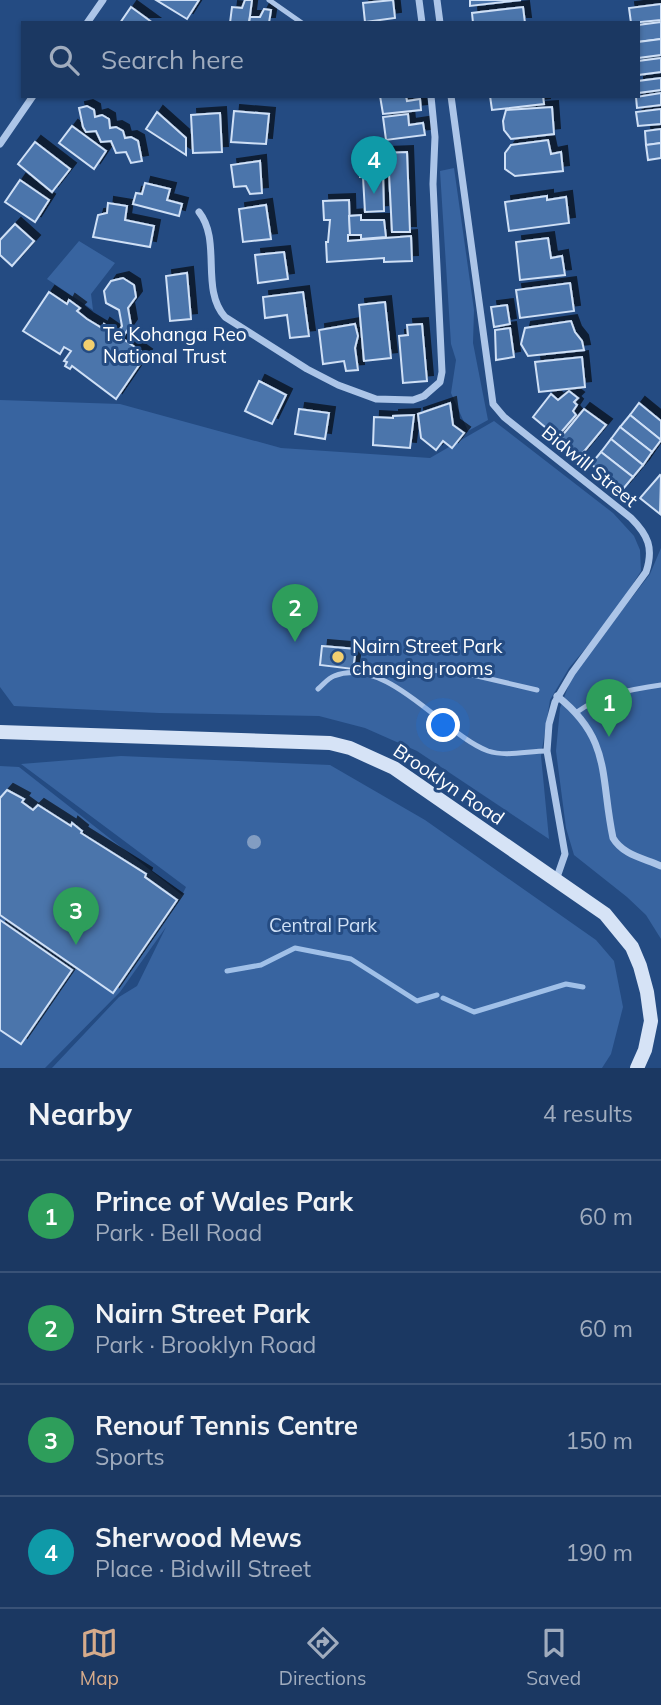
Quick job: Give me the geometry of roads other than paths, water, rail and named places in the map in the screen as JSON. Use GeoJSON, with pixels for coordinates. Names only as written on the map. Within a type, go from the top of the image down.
{"type":"FeatureCollection","features":[{"type":"Feature","properties":{"kind":"main road","name":"Brooklyn Road"},"geometry":{"type":"LineString","coordinates":[[0,732],[308,742],[351,748],[394,768],[605,915],[632,947],[640,966],[651,1021],[645,1050],[637,1068]]}},
{"type":"Feature","properties":{"kind":"street"},"geometry":{"type":"LineString","coordinates":[[88,21],[103,0]]}},
{"type":"Feature","properties":{"kind":"street"},"geometry":{"type":"LineString","coordinates":[[419,0],[422,21]]}},
{"type":"Feature","properties":{"kind":"street"},"geometry":{"type":"LineString","coordinates":[[437,0],[440,21]]}},
{"type":"Feature","properties":{"kind":"street"},"geometry":{"type":"LineString","coordinates":[[0,144],[32,98]]}},
{"type":"Feature","properties":{"kind":"street"},"geometry":{"type":"LineString","coordinates":[[199,212],[208,223],[215,293],[220,311],[225,317],[307,369],[338,385],[376,399],[413,400],[424,396],[440,382],[442,372],[433,184],[435,137],[431,98]]}},
{"type":"Feature","properties":{"kind":"street","name":"Bidwill Street"},"geometry":{"type":"LineString","coordinates":[[451,98],[493,404],[505,417],[631,518],[647,536],[650,544],[650,562],[646,572],[557,696],[549,724],[547,751],[565,854],[555,881]]}},
{"type":"Feature","properties":{"kind":"street"},"geometry":{"type":"LineString","coordinates":[[557,696],[577,712],[587,726],[602,760],[612,838],[625,852],[661,866]]}},
{"type":"Feature","properties":{"kind":"lane"},"geometry":{"type":"LineString","coordinates":[[269,0],[299,21]]}},
{"type":"Feature","properties":{"kind":"lane"},"geometry":{"type":"LineString","coordinates":[[318,689],[333,676],[362,668],[379,667],[460,672],[537,690]]}},
{"type":"Feature","properties":{"kind":"lane"},"geometry":{"type":"LineString","coordinates":[[354,672],[387,683],[410,696],[468,740],[489,751],[547,751]]}},
{"type":"Feature","properties":{"kind":"lane"},"geometry":{"type":"LineString","coordinates":[[577,712],[603,699],[661,685]]}},
{"type":"Feature","properties":{"kind":"waterway"},"geometry":{"type":"LineString","coordinates":[[227,971],[261,965],[295,948],[351,959],[417,1001],[437,995]]}},
{"type":"Feature","properties":{"kind":"waterway"},"geometry":{"type":"LineString","coordinates":[[443,998],[474,1012],[566,984],[583,987]]}},
{"type":"Feature","properties":{"kind":"place","name":"Sherwood Mews"},"geometry":{"type":"Point","coordinates":[374,194]}},
{"type":"Feature","properties":{"kind":"place","name":"Te Kohanga Reo National Trust"},"geometry":{"type":"Point","coordinates":[89,345]}},
{"type":"Feature","properties":{"kind":"place","name":"Nairn Street Park"},"geometry":{"type":"Point","coordinates":[295,642]}},
{"type":"Feature","properties":{"kind":"place","name":"Nairn Street Park changing rooms"},"geometry":{"type":"Point","coordinates":[338,657]}},
{"type":"Feature","properties":{"kind":"place","name":"Prince of Wales Park"},"geometry":{"type":"Point","coordinates":[609,737]}},
{"type":"Feature","properties":{"kind":"place","name":"Renouf Tennis Centre"},"geometry":{"type":"Point","coordinates":[76,945]}},
{"type":"Feature","properties":{"kind":"park label","name":"Central Park"},"geometry":{"type":"Point","coordinates":[323,925]}}]}
